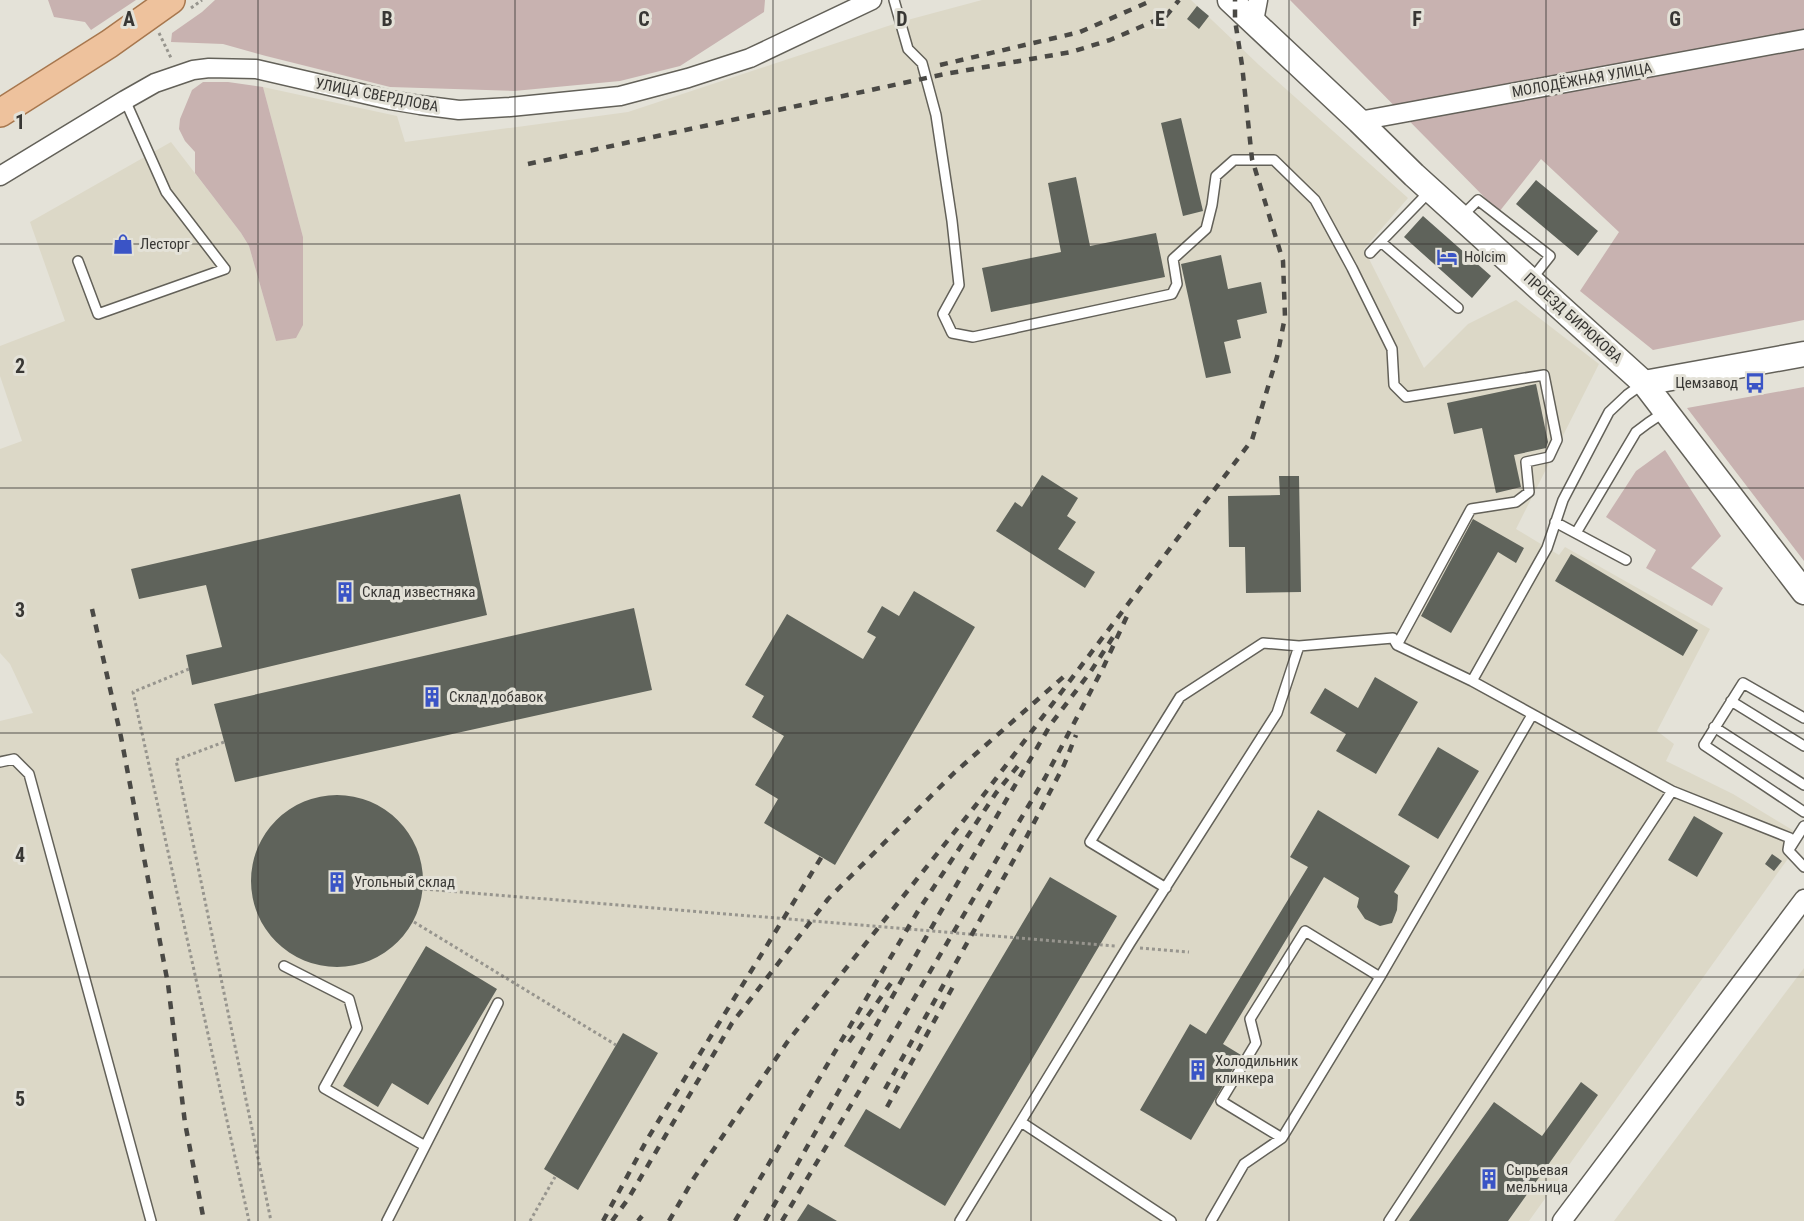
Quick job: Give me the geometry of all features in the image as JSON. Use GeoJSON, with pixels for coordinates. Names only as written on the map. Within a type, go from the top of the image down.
{"type":"FeatureCollection","features":[{"type":"Feature","properties":{"kind":"main road"},"geometry":{"type":"LineString","coordinates":[[0,113],[109,44],[171,0]]}},
{"type":"Feature","properties":{"kind":"street","name":"УЛИЦА СВЕРДЛОВА"},"geometry":{"type":"LineString","coordinates":[[0,176],[125,100],[156,83],[193,70],[256,69],[390,100],[459,110],[620,96],[750,58],[872,0]]}},
{"type":"Feature","properties":{"kind":"street","name":"ПРОЕЗД БИРЮКОВА"},"geometry":{"type":"LineString","coordinates":[[1230,0],[1256,11],[1359,121],[1431,190],[1644,383],[1804,592]]}},
{"type":"Feature","properties":{"kind":"street","name":"МОЛОДЁЖНАЯ УЛИЦА"},"geometry":{"type":"LineString","coordinates":[[1359,121],[1804,39]]}},
{"type":"Feature","properties":{"kind":"street"},"geometry":{"type":"LineString","coordinates":[[1644,383],[1804,354]]}},
{"type":"Feature","properties":{"kind":"street"},"geometry":{"type":"LineString","coordinates":[[1562,1221],[1804,899]]}},
{"type":"Feature","properties":{"kind":"lane"},"geometry":{"type":"LineString","coordinates":[[894,0],[908,49],[922,63],[936,115],[959,285],[942,314],[952,333],[973,337],[1172,294],[1177,284],[1173,259],[1206,229],[1216,176],[1234,160],[1274,160],[1315,200],[1392,349],[1394,385],[1406,397],[1544,375],[1557,440],[1549,458],[1526,462],[1529,492],[1516,502],[1471,509],[1397,645]]}},
{"type":"Feature","properties":{"kind":"lane"},"geometry":{"type":"LineString","coordinates":[[78,261],[98,314],[225,269],[166,192],[125,100]]}},
{"type":"Feature","properties":{"kind":"lane"},"geometry":{"type":"LineString","coordinates":[[1370,253],[1431,190]]}},
{"type":"Feature","properties":{"kind":"lane"},"geometry":{"type":"LineString","coordinates":[[1381,242],[1458,308]]}},
{"type":"Feature","properties":{"kind":"lane"},"geometry":{"type":"LineString","coordinates":[[1472,681],[1547,548],[1563,500],[1609,412],[1644,383]]}},
{"type":"Feature","properties":{"kind":"lane"},"geometry":{"type":"LineString","coordinates":[[1576,533],[1636,432],[1666,411]]}},
{"type":"Feature","properties":{"kind":"lane"},"geometry":{"type":"LineString","coordinates":[[1555,522],[1626,560]]}},
{"type":"Feature","properties":{"kind":"lane"},"geometry":{"type":"LineString","coordinates":[[1166,888],[1090,842],[1180,696],[1263,643],[1299,646],[1393,638],[1397,645],[1472,681],[1672,791],[1790,838],[1788,850]]}},
{"type":"Feature","properties":{"kind":"lane"},"geometry":{"type":"LineString","coordinates":[[960,1221],[1277,713],[1299,646]]}},
{"type":"Feature","properties":{"kind":"lane"},"geometry":{"type":"LineString","coordinates":[[1804,718],[1743,682],[1704,745],[1804,812]]}},
{"type":"Feature","properties":{"kind":"lane"},"geometry":{"type":"LineString","coordinates":[[1731,701],[1804,746]]}},
{"type":"Feature","properties":{"kind":"lane"},"geometry":{"type":"LineString","coordinates":[[1211,1221],[1244,1164],[1282,1138],[1380,977],[1532,715]]}},
{"type":"Feature","properties":{"kind":"lane"},"geometry":{"type":"LineString","coordinates":[[1714,727],[1804,785]]}},
{"type":"Feature","properties":{"kind":"lane"},"geometry":{"type":"LineString","coordinates":[[0,762],[14,759],[29,774],[151,1221]]}},
{"type":"Feature","properties":{"kind":"lane"},"geometry":{"type":"LineString","coordinates":[[1389,1221],[1672,791]]}},
{"type":"Feature","properties":{"kind":"lane"},"geometry":{"type":"LineString","coordinates":[[1788,850],[1804,826]]}},
{"type":"Feature","properties":{"kind":"lane"},"geometry":{"type":"LineString","coordinates":[[1788,850],[1804,867]]}},
{"type":"Feature","properties":{"kind":"lane"},"geometry":{"type":"LineString","coordinates":[[1282,1138],[1221,1101],[1256,1043],[1250,1019],[1305,931],[1380,977]]}},
{"type":"Feature","properties":{"kind":"lane"},"geometry":{"type":"LineString","coordinates":[[284,966],[349,999],[357,1028],[324,1088],[425,1146]]}},
{"type":"Feature","properties":{"kind":"lane"},"geometry":{"type":"LineString","coordinates":[[387,1221],[498,1003]]}},
{"type":"Feature","properties":{"kind":"lane"},"geometry":{"type":"LineString","coordinates":[[1021,1122],[1171,1221]]}},
{"type":"Feature","properties":{"kind":"path"},"geometry":{"type":"LineString","coordinates":[[159,32],[180,75]]}},
{"type":"Feature","properties":{"kind":"path"},"geometry":{"type":"LineString","coordinates":[[189,669],[133,692],[249,1221]]}},
{"type":"Feature","properties":{"kind":"path"},"geometry":{"type":"LineString","coordinates":[[224,742],[176,760],[271,1221]]}},
{"type":"Feature","properties":{"kind":"path"},"geometry":{"type":"LineString","coordinates":[[424,889],[1118,946]]}},
{"type":"Feature","properties":{"kind":"path"},"geometry":{"type":"LineString","coordinates":[[414,922],[616,1045]]}},
{"type":"Feature","properties":{"kind":"path"},"geometry":{"type":"LineString","coordinates":[[1130,947],[1189,952]]}},
{"type":"Feature","properties":{"kind":"path"},"geometry":{"type":"LineString","coordinates":[[530,1221],[555,1177]]}},
{"type":"Feature","properties":{"kind":"shaded area"},"geometry":{"type":"Polygon","coordinates":[[[48,0],[136,0],[91,30],[85,22],[54,17],[48,0]]]}},
{"type":"Feature","properties":{"kind":"shaded area"},"geometry":{"type":"Polygon","coordinates":[[[215,0],[765,0],[764,12],[680,66],[620,81],[514,91],[390,87],[223,44],[171,42],[172,33],[215,0]]]}},
{"type":"Feature","properties":{"kind":"shaded area"},"geometry":{"type":"Polygon","coordinates":[[[982,0],[1191,0],[1259,65],[1408,198],[1364,249],[1424,368],[1468,324],[1516,300],[1599,364],[1516,529],[1559,555],[1565,547],[1710,629],[1657,731],[1674,744],[1666,761],[1733,794],[1794,831],[1784,845],[1792,853],[1529,1221],[0,1221],[0,721],[33,713],[10,664],[0,653],[0,449],[22,441],[0,376],[0,346],[65,321],[30,222],[171,142],[249,246],[276,341],[303,237],[263,87],[397,116],[405,142],[628,112],[900,22],[982,0]]]}},
{"type":"Feature","properties":{"kind":"shaded area"},"geometry":{"type":"Polygon","coordinates":[[[1290,0],[1804,0],[1804,320],[1653,350],[1580,291],[1619,232],[1541,159],[1499,212],[1290,0]]]}},
{"type":"Feature","properties":{"kind":"shaded area"},"geometry":{"type":"Polygon","coordinates":[[[203,82],[228,82],[263,87],[303,237],[303,325],[296,338],[276,341],[249,246],[195,173],[195,152],[185,141],[179,129],[180,119],[192,90],[203,82]]]}},
{"type":"Feature","properties":{"kind":"shaded area"},"geometry":{"type":"Polygon","coordinates":[[[1804,387],[1804,561],[1687,408],[1804,387]]]}},
{"type":"Feature","properties":{"kind":"shaded area"},"geometry":{"type":"Polygon","coordinates":[[[1665,450],[1721,536],[1691,568],[1723,588],[1712,606],[1646,568],[1656,550],[1606,517],[1636,471],[1665,450]]]}},
{"type":"Feature","properties":{"kind":"shaded area"},"geometry":{"type":"Polygon","coordinates":[[[1804,968],[1804,1221],[1614,1221],[1804,968]]]}},
{"type":"Feature","properties":{"kind":"building"},"geometry":{"type":"Polygon","coordinates":[[[1197,6],[1209,16],[1199,29],[1187,19],[1197,6]]]}},
{"type":"Feature","properties":{"kind":"building"},"geometry":{"type":"Polygon","coordinates":[[[1181,118],[1203,211],[1183,216],[1161,123],[1181,118]]]}},
{"type":"Feature","properties":{"kind":"building"},"geometry":{"type":"Polygon","coordinates":[[[1076,177],[1090,246],[1156,233],[1165,277],[991,312],[982,268],[1061,252],[1048,183],[1076,177]]]}},
{"type":"Feature","properties":{"kind":"building"},"geometry":{"type":"Polygon","coordinates":[[[1536,180],[1598,231],[1578,256],[1516,204],[1536,180]]]}},
{"type":"Feature","properties":{"kind":"building","name":"Holcim"},"geometry":{"type":"Polygon","coordinates":[[[1423,216],[1491,276],[1472,298],[1404,237],[1423,216]]]}},
{"type":"Feature","properties":{"kind":"building"},"geometry":{"type":"Polygon","coordinates":[[[1221,255],[1228,289],[1261,282],[1267,313],[1237,320],[1241,338],[1224,342],[1231,373],[1206,378],[1181,264],[1221,255]]]}},
{"type":"Feature","properties":{"kind":"building"},"geometry":{"type":"Polygon","coordinates":[[[1536,384],[1548,442],[1546,448],[1514,455],[1521,487],[1496,493],[1482,428],[1454,434],[1447,403],[1536,384]]]}},
{"type":"Feature","properties":{"kind":"building"},"geometry":{"type":"Polygon","coordinates":[[[1042,475],[1078,498],[1067,516],[1076,522],[1058,549],[1095,572],[1085,588],[996,531],[1015,502],[1022,507],[1042,475]]]}},
{"type":"Feature","properties":{"kind":"building"},"geometry":{"type":"Polygon","coordinates":[[[1279,476],[1299,476],[1301,592],[1246,593],[1245,547],[1229,547],[1228,496],[1280,495],[1279,476]]]}},
{"type":"Feature","properties":{"kind":"building","name":"Склад известняка"},"geometry":{"type":"Polygon","coordinates":[[[460,494],[487,615],[192,685],[186,655],[222,647],[206,585],[139,599],[131,569],[460,494]]]}},
{"type":"Feature","properties":{"kind":"building"},"geometry":{"type":"Polygon","coordinates":[[[1473,519],[1524,548],[1516,563],[1498,552],[1451,633],[1421,616],[1473,519]]]}},
{"type":"Feature","properties":{"kind":"building"},"geometry":{"type":"Polygon","coordinates":[[[1571,554],[1698,630],[1683,656],[1555,581],[1571,554]]]}},
{"type":"Feature","properties":{"kind":"building"},"geometry":{"type":"Polygon","coordinates":[[[914,591],[975,627],[835,865],[764,823],[778,799],[755,785],[784,736],[752,717],[764,696],[745,685],[787,614],[863,659],[876,637],[867,632],[882,606],[899,616],[914,591]]]}},
{"type":"Feature","properties":{"kind":"building","name":"Склад добавок"},"geometry":{"type":"Polygon","coordinates":[[[634,608],[652,690],[235,782],[214,704],[634,608]]]}},
{"type":"Feature","properties":{"kind":"building"},"geometry":{"type":"Polygon","coordinates":[[[1375,677],[1418,702],[1376,774],[1336,751],[1346,734],[1310,713],[1325,688],[1358,708],[1375,677]]]}},
{"type":"Feature","properties":{"kind":"building"},"geometry":{"type":"Polygon","coordinates":[[[1438,747],[1479,771],[1438,839],[1398,815],[1438,747]]]}},
{"type":"Feature","properties":{"kind":"building","name":"Угольный склад"},"geometry":{"type":"Polygon","coordinates":[[[337,795],[370,801],[385,809],[398,820],[409,833],[417,848],[423,881],[417,914],[409,929],[398,942],[385,953],[370,961],[337,967],[304,961],[289,953],[276,942],[265,929],[257,914],[251,881],[257,848],[265,833],[276,820],[289,809],[304,801],[337,795]]]}},
{"type":"Feature","properties":{"kind":"building"},"geometry":{"type":"Polygon","coordinates":[[[1318,810],[1410,866],[1394,892],[1398,895],[1397,910],[1392,923],[1380,926],[1365,919],[1357,907],[1359,898],[1324,877],[1223,1044],[1241,1055],[1191,1140],[1140,1110],[1190,1024],[1206,1034],[1308,867],[1290,857],[1318,810]]]}},
{"type":"Feature","properties":{"kind":"building"},"geometry":{"type":"Polygon","coordinates":[[[1694,816],[1723,833],[1697,877],[1668,860],[1694,816]]]}},
{"type":"Feature","properties":{"kind":"building"},"geometry":{"type":"Polygon","coordinates":[[[1772,854],[1782,861],[1774,871],[1765,864],[1772,854]]]}},
{"type":"Feature","properties":{"kind":"building"},"geometry":{"type":"Polygon","coordinates":[[[1050,877],[1117,916],[945,1206],[844,1146],[866,1109],[900,1129],[1050,877]]]}},
{"type":"Feature","properties":{"kind":"building"},"geometry":{"type":"Polygon","coordinates":[[[426,946],[497,989],[428,1105],[392,1083],[378,1107],[343,1086],[426,946]]]}},
{"type":"Feature","properties":{"kind":"building"},"geometry":{"type":"Polygon","coordinates":[[[623,1033],[658,1053],[578,1190],[544,1169],[623,1033]]]}},
{"type":"Feature","properties":{"kind":"building","name":"Сырьевая мельница"},"geometry":{"type":"Polygon","coordinates":[[[1581,1082],[1598,1095],[1508,1221],[1409,1221],[1494,1102],[1542,1136],[1581,1082]]]}},
{"type":"Feature","properties":{"kind":"building"},"geometry":{"type":"Polygon","coordinates":[[[808,1204],[837,1221],[797,1221],[808,1204]]]}},
{"type":"Feature","properties":{"kind":"railway"},"geometry":{"type":"LineString","coordinates":[[940,65],[1080,32],[1153,0]]}},
{"type":"Feature","properties":{"kind":"railway"},"geometry":{"type":"LineString","coordinates":[[528,164],[945,74],[1071,52],[1110,40],[1166,16],[1179,0]]}},
{"type":"Feature","properties":{"kind":"railway"},"geometry":{"type":"LineString","coordinates":[[669,1221],[694,1178],[788,1041],[976,805],[1252,440],[1277,357],[1285,317],[1283,261],[1252,159],[1235,20],[1235,0]]}},
{"type":"Feature","properties":{"kind":"railway"},"geometry":{"type":"LineString","coordinates":[[92,609],[121,737],[168,984],[185,1123],[204,1221]]}},
{"type":"Feature","properties":{"kind":"railway"},"geometry":{"type":"LineString","coordinates":[[782,1221],[1045,778],[1103,668],[1128,614]]}},
{"type":"Feature","properties":{"kind":"railway"},"geometry":{"type":"LineString","coordinates":[[765,1221],[937,918],[1051,724],[1091,671],[1115,634]]}},
{"type":"Feature","properties":{"kind":"railway"},"geometry":{"type":"LineString","coordinates":[[612,1221],[628,1199],[732,1023],[828,899],[954,773],[1069,672]]}},
{"type":"Feature","properties":{"kind":"railway"},"geometry":{"type":"LineString","coordinates":[[885,1089],[1026,838],[1064,765],[1076,735]]}},
{"type":"Feature","properties":{"kind":"railway"},"geometry":{"type":"LineString","coordinates":[[735,1221],[918,911],[996,793],[1021,762]]}},
{"type":"Feature","properties":{"kind":"railway"},"geometry":{"type":"LineString","coordinates":[[603,1221],[648,1138],[824,853]]}},
{"type":"Feature","properties":{"kind":"railway"},"geometry":{"type":"LineString","coordinates":[[849,1042],[894,979]]}},
{"type":"Feature","properties":{"kind":"railway"},"geometry":{"type":"LineString","coordinates":[[887,1107],[955,983]]}},
{"type":"Feature","properties":{"kind":"railway"},"geometry":{"type":"LineString","coordinates":[[638,1221],[642,1216]]}},
{"type":"Feature","properties":{"kind":"place","name":"Лесторг"},"geometry":{"type":"Point","coordinates":[123,244]}},
{"type":"Feature","properties":{"kind":"place","name":"Holcim"},"geometry":{"type":"Point","coordinates":[1447,257]}},
{"type":"Feature","properties":{"kind":"place","name":"Цемзавод"},"geometry":{"type":"Point","coordinates":[1755,383]}},
{"type":"Feature","properties":{"kind":"place","name":"Склад известняка"},"geometry":{"type":"Point","coordinates":[345,592]}},
{"type":"Feature","properties":{"kind":"place","name":"Склад добавок"},"geometry":{"type":"Point","coordinates":[432,697]}},
{"type":"Feature","properties":{"kind":"place","name":"Угольный склад"},"geometry":{"type":"Point","coordinates":[337,882]}},
{"type":"Feature","properties":{"kind":"place","name":"Холодильник клинкера"},"geometry":{"type":"Point","coordinates":[1198,1070]}},
{"type":"Feature","properties":{"kind":"place","name":"Сырьевая мельница"},"geometry":{"type":"Point","coordinates":[1489,1179]}}]}
